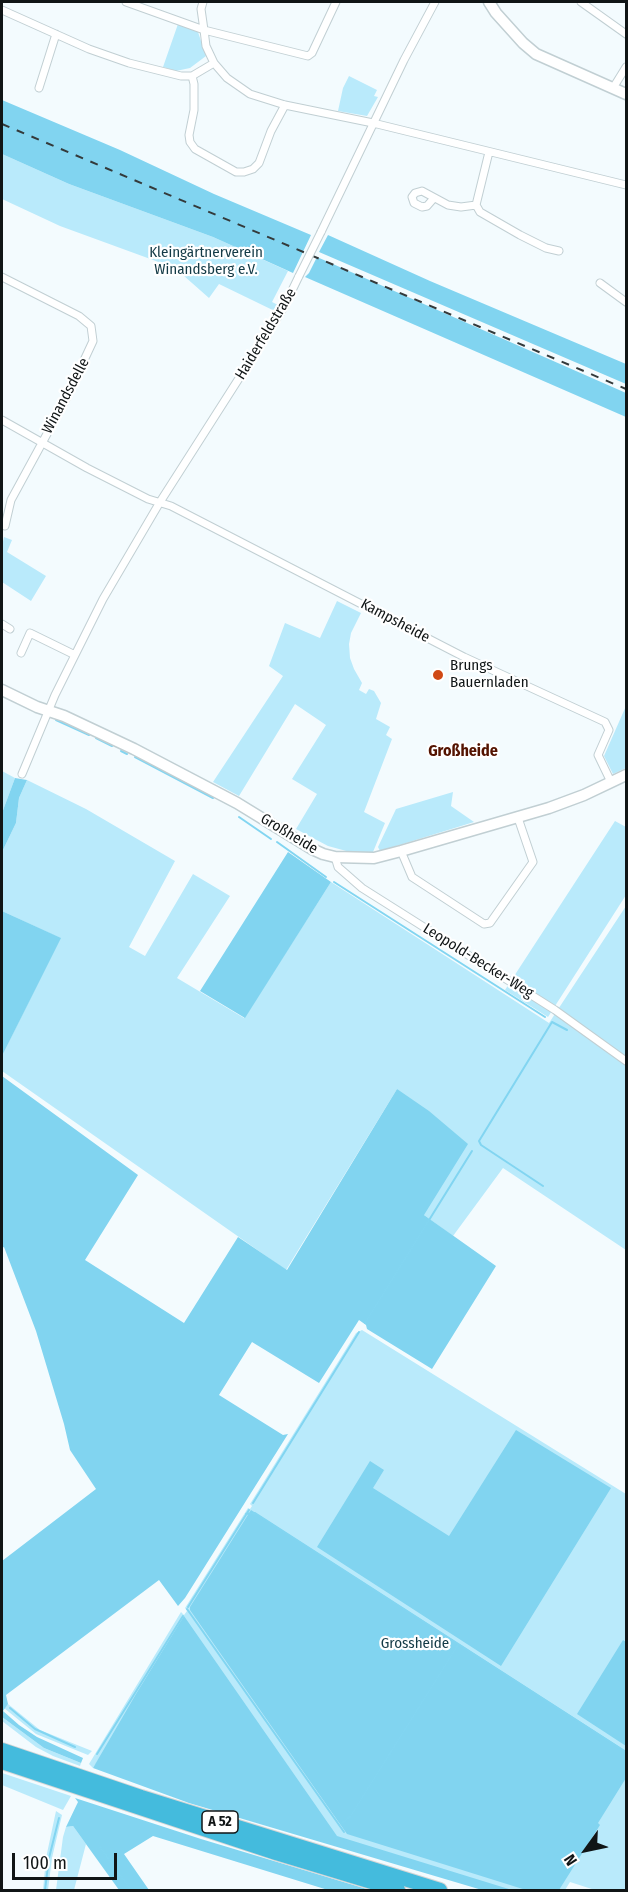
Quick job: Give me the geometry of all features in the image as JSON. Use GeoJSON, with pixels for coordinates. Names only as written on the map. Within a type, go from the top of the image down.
{"type":"FeatureCollection","features":[{"type":"Feature","properties":{"kind":"highway","name":"A 52"},"geometry":{"type":"LineString","coordinates":[[2,1750],[163,1804],[440,1890]]}},
{"type":"Feature","properties":{"kind":"highway","name":"A 52"},"geometry":{"type":"LineString","coordinates":[[2,1762],[398,1890]]}},
{"type":"Feature","properties":{"kind":"street"},"geometry":{"type":"LineString","coordinates":[[126,2],[204,30],[308,56],[312,53],[336,2]]}},
{"type":"Feature","properties":{"kind":"street"},"geometry":{"type":"LineString","coordinates":[[204,2],[201,9],[206,46],[214,63],[227,78],[250,94],[285,105],[373,123],[627,185]]}},
{"type":"Feature","properties":{"kind":"street","name":"Haiderfeldstraße"},"geometry":{"type":"LineString","coordinates":[[22,774],[49,710],[103,599],[160,502],[282,309],[435,2]]}},
{"type":"Feature","properties":{"kind":"street"},"geometry":{"type":"LineString","coordinates":[[489,2],[523,43],[536,54],[627,94]]}},
{"type":"Feature","properties":{"kind":"street"},"geometry":{"type":"LineString","coordinates":[[581,2],[627,34]]}},
{"type":"Feature","properties":{"kind":"street"},"geometry":{"type":"LineString","coordinates":[[2,10],[89,49],[129,63],[181,76],[192,76],[214,63]]}},
{"type":"Feature","properties":{"kind":"street"},"geometry":{"type":"LineString","coordinates":[[39,88],[56,34]]}},
{"type":"Feature","properties":{"kind":"street"},"geometry":{"type":"LineString","coordinates":[[613,88],[627,67]]}},
{"type":"Feature","properties":{"kind":"street"},"geometry":{"type":"LineString","coordinates":[[192,76],[194,110],[189,135],[190,142],[195,149],[236,172],[253,169],[259,163],[271,131],[285,105]]}},
{"type":"Feature","properties":{"kind":"street"},"geometry":{"type":"LineString","coordinates":[[489,152],[476,205],[480,212],[546,248],[559,250]]}},
{"type":"Feature","properties":{"kind":"street"},"geometry":{"type":"LineString","coordinates":[[434,198],[448,205],[461,207],[476,205]]}},
{"type":"Feature","properties":{"kind":"street","name":"Winandsdelle"},"geometry":{"type":"LineString","coordinates":[[2,277],[79,316],[92,329],[92,346],[11,500],[5,526]]}},
{"type":"Feature","properties":{"kind":"street"},"geometry":{"type":"LineString","coordinates":[[600,283],[627,302]]}},
{"type":"Feature","properties":{"kind":"street"},"geometry":{"type":"LineString","coordinates":[[2,420],[87,468],[148,499],[160,502]]}},
{"type":"Feature","properties":{"kind":"street","name":"Kampsheide"},"geometry":{"type":"LineString","coordinates":[[160,502],[464,657],[605,722],[609,730],[598,755],[611,782]]}},
{"type":"Feature","properties":{"kind":"street"},"geometry":{"type":"LineString","coordinates":[[2,624],[10,629]]}},
{"type":"Feature","properties":{"kind":"street"},"geometry":{"type":"LineString","coordinates":[[21,653],[30,633],[75,655]]}},
{"type":"Feature","properties":{"kind":"street","name":"Großheide"},"geometry":{"type":"LineString","coordinates":[[2,690],[124,744],[237,803],[312,849],[335,857],[374,858],[401,851],[503,820],[518,818],[584,795],[627,775]]}},
{"type":"Feature","properties":{"kind":"street"},"geometry":{"type":"LineString","coordinates":[[401,851],[412,877],[484,924],[490,923],[533,862],[518,818]]}},
{"type":"Feature","properties":{"kind":"street","name":"Leopold-Becker-Weg"},"geometry":{"type":"LineString","coordinates":[[335,857],[338,867],[362,888],[555,1010],[627,1061]]}},
{"type":"Feature","properties":{"kind":"green space"},"geometry":{"type":"Polygon","coordinates":[[[178,24],[198,32],[206,56],[190,68],[176,71],[163,67],[178,24]]]}},
{"type":"Feature","properties":{"kind":"green space"},"geometry":{"type":"Polygon","coordinates":[[[349,76],[377,90],[374,96],[378,97],[367,116],[338,111],[343,88],[349,76]]]}},
{"type":"Feature","properties":{"kind":"green space"},"geometry":{"type":"Polygon","coordinates":[[[2,100],[311,235],[293,273],[213,237],[69,184],[2,154],[2,100]]]}},
{"type":"Feature","properties":{"kind":"green space","name":"Kleingärtnerverein Winandsberg e.V."},"geometry":{"type":"Polygon","coordinates":[[[2,154],[69,184],[213,237],[288,271],[272,302],[280,306],[285,316],[219,284],[209,298],[175,268],[60,226],[2,199],[2,154]]]}},
{"type":"Feature","properties":{"kind":"green space"},"geometry":{"type":"Polygon","coordinates":[[[328,235],[626,364],[626,384],[319,252],[328,235]]]}},
{"type":"Feature","properties":{"kind":"green space"},"geometry":{"type":"Polygon","coordinates":[[[317,257],[626,393],[626,417],[305,277],[317,257]]]}},
{"type":"Feature","properties":{"kind":"green space"},"geometry":{"type":"Polygon","coordinates":[[[4,537],[12,540],[7,552],[46,576],[31,601],[2,582],[4,537]]]}},
{"type":"Feature","properties":{"kind":"green space"},"geometry":{"type":"Polygon","coordinates":[[[337,601],[361,613],[351,633],[350,658],[362,683],[359,690],[366,694],[369,689],[374,691],[381,703],[376,719],[390,727],[386,735],[392,739],[364,812],[385,823],[373,852],[350,852],[328,846],[296,829],[317,794],[292,779],[326,725],[295,704],[239,796],[213,782],[283,676],[269,666],[285,623],[320,638],[337,601]]]}},
{"type":"Feature","properties":{"kind":"green space"},"geometry":{"type":"Polygon","coordinates":[[[626,706],[626,768],[613,774],[604,756],[626,706]]]}},
{"type":"Feature","properties":{"kind":"green space"},"geometry":{"type":"Polygon","coordinates":[[[2,771],[15,778],[2,813],[2,771]]]}},
{"type":"Feature","properties":{"kind":"green space"},"geometry":{"type":"Polygon","coordinates":[[[15,778],[27,780],[19,798],[16,823],[2,852],[2,813],[15,778]]]}},
{"type":"Feature","properties":{"kind":"green space"},"geometry":{"type":"Polygon","coordinates":[[[27,780],[86,809],[175,861],[129,947],[145,956],[193,874],[230,896],[177,978],[244,1018],[331,882],[549,1023],[626,906],[626,1250],[503,1168],[453,1236],[424,1215],[397,1089],[286,1270],[2,1071],[2,1056],[60,938],[2,911],[2,852],[16,823],[19,798],[27,780]]]}},
{"type":"Feature","properties":{"kind":"green space"},"geometry":{"type":"Polygon","coordinates":[[[453,792],[451,806],[474,822],[380,851],[378,847],[396,809],[453,792]]]}},
{"type":"Feature","properties":{"kind":"green space"},"geometry":{"type":"Polygon","coordinates":[[[615,821],[626,827],[626,895],[548,1017],[505,990],[615,821]]]}},
{"type":"Feature","properties":{"kind":"green space"},"geometry":{"type":"Polygon","coordinates":[[[288,852],[331,882],[245,1018],[200,991],[288,852]]]}},
{"type":"Feature","properties":{"kind":"green space"},"geometry":{"type":"Polygon","coordinates":[[[2,911],[61,938],[2,1056],[2,911]]]}},
{"type":"Feature","properties":{"kind":"green space"},"geometry":{"type":"Polygon","coordinates":[[[2,1076],[138,1175],[85,1260],[184,1323],[238,1237],[287,1270],[397,1089],[429,1111],[468,1144],[424,1215],[496,1266],[432,1369],[367,1329],[366,1325],[359,1320],[319,1383],[252,1342],[219,1395],[283,1435],[288,1434],[185,1598],[178,1606],[159,1580],[6,1695],[8,1704],[3,1711],[37,1737],[83,1758],[81,1763],[44,1748],[2,1717],[2,1561],[96,1489],[70,1450],[36,1331],[4,1247],[2,1248],[2,1076]]]}},
{"type":"Feature","properties":{"kind":"green space","name":"Grossheide"},"geometry":{"type":"Polygon","coordinates":[[[362,1330],[626,1494],[626,1890],[595,1890],[570,1882],[565,1890],[489,1890],[98,1761],[93,1768],[89,1764],[181,1612],[184,1615],[187,1611],[185,1608],[248,1508],[252,1506],[250,1504],[356,1333],[362,1330]]]}},
{"type":"Feature","properties":{"kind":"green space"},"geometry":{"type":"Polygon","coordinates":[[[516,1430],[611,1488],[501,1666],[317,1547],[370,1461],[384,1470],[373,1488],[449,1536],[516,1430]]]}},
{"type":"Feature","properties":{"kind":"green space"},"geometry":{"type":"Polygon","coordinates":[[[251,1510],[626,1751],[626,1778],[598,1823],[600,1825],[559,1890],[526,1890],[347,1834],[190,1610],[251,1510]]]}},
{"type":"Feature","properties":{"kind":"green space"},"geometry":{"type":"Polygon","coordinates":[[[184,1616],[337,1836],[512,1890],[482,1890],[189,1803],[93,1768],[184,1616]]]}},
{"type":"Feature","properties":{"kind":"green space"},"geometry":{"type":"Polygon","coordinates":[[[623,1640],[626,1642],[626,1746],[577,1714],[623,1640]]]}},
{"type":"Feature","properties":{"kind":"green space"},"geometry":{"type":"Polygon","coordinates":[[[8,1704],[40,1730],[92,1751],[88,1755],[36,1734],[4,1708],[8,1704]]]}},
{"type":"Feature","properties":{"kind":"green space"},"geometry":{"type":"Polygon","coordinates":[[[2,1717],[44,1748],[81,1763],[80,1766],[36,1747],[2,1721],[2,1717]]]}},
{"type":"Feature","properties":{"kind":"green space"},"geometry":{"type":"Polygon","coordinates":[[[2,1773],[71,1796],[63,1810],[2,1785],[2,1773]]]}},
{"type":"Feature","properties":{"kind":"green space"},"geometry":{"type":"Polygon","coordinates":[[[75,1798],[370,1890],[328,1890],[153,1836],[124,1854],[149,1890],[119,1890],[73,1826],[66,1827],[78,1802],[75,1798]]]}},
{"type":"Feature","properties":{"kind":"green space"},"geometry":{"type":"Polygon","coordinates":[[[56,1811],[62,1815],[52,1858],[48,1890],[43,1890],[46,1858],[56,1811]]]}},
{"type":"Feature","properties":{"kind":"green space"},"geometry":{"type":"Polygon","coordinates":[[[73,1826],[86,1844],[74,1890],[56,1890],[63,1837],[66,1827],[73,1826]]]}},
{"type":"Feature","properties":{"kind":"waterway"},"geometry":{"type":"LineString","coordinates":[[56,720],[89,735]]}},
{"type":"Feature","properties":{"kind":"waterway"},"geometry":{"type":"LineString","coordinates":[[96,738],[112,746]]}},
{"type":"Feature","properties":{"kind":"waterway"},"geometry":{"type":"LineString","coordinates":[[121,751],[127,754]]}},
{"type":"Feature","properties":{"kind":"waterway"},"geometry":{"type":"LineString","coordinates":[[135,757],[213,798]]}},
{"type":"Feature","properties":{"kind":"waterway"},"geometry":{"type":"LineString","coordinates":[[239,817],[271,839]]}},
{"type":"Feature","properties":{"kind":"waterway"},"geometry":{"type":"LineString","coordinates":[[277,842],[326,877]]}},
{"type":"Feature","properties":{"kind":"waterway"},"geometry":{"type":"LineString","coordinates":[[334,882],[545,1017]]}},
{"type":"Feature","properties":{"kind":"waterway"},"geometry":{"type":"LineString","coordinates":[[543,1186],[481,1145],[479,1141],[552,1022],[567,1030]]}},
{"type":"Feature","properties":{"kind":"waterway"},"geometry":{"type":"LineString","coordinates":[[365,1323],[472,1151]]}},
{"type":"Feature","properties":{"kind":"waterway"},"geometry":{"type":"LineString","coordinates":[[253,1503],[359,1332]]}},
{"type":"Feature","properties":{"kind":"waterway"},"geometry":{"type":"LineString","coordinates":[[188,1607],[249,1510]]}},
{"type":"Feature","properties":{"kind":"waterway"},"geometry":{"type":"LineString","coordinates":[[246,1514],[255,1513],[626,1752]]}},
{"type":"Feature","properties":{"kind":"waterway"},"geometry":{"type":"LineString","coordinates":[[187,1609],[344,1832]]}},
{"type":"Feature","properties":{"kind":"waterway"},"geometry":{"type":"LineString","coordinates":[[97,1754],[183,1616]]}},
{"type":"Feature","properties":{"kind":"waterway"},"geometry":{"type":"LineString","coordinates":[[342,1823],[350,1817],[458,1645]]}},
{"type":"Feature","properties":{"kind":"waterway"},"geometry":{"type":"LineString","coordinates":[[10,1708],[35,1729],[75,1747]]}},
{"type":"Feature","properties":{"kind":"waterway"},"geometry":{"type":"LineString","coordinates":[[45,1890],[49,1858],[59,1818]]}},
{"type":"Feature","properties":{"kind":"waterway"},"geometry":{"type":"LineString","coordinates":[[100,1847],[131,1890]]}},
{"type":"Feature","properties":{"kind":"railway"},"geometry":{"type":"LineString","coordinates":[[2,124],[626,389]]}},
{"type":"Feature","properties":{"kind":"place","name":"Brungs Bauernladen"},"geometry":{"type":"Point","coordinates":[438,675]}},
{"type":"Feature","properties":{"kind":"district","name":"Großheide"},"geometry":{"type":"Point","coordinates":[463,752]}}]}
